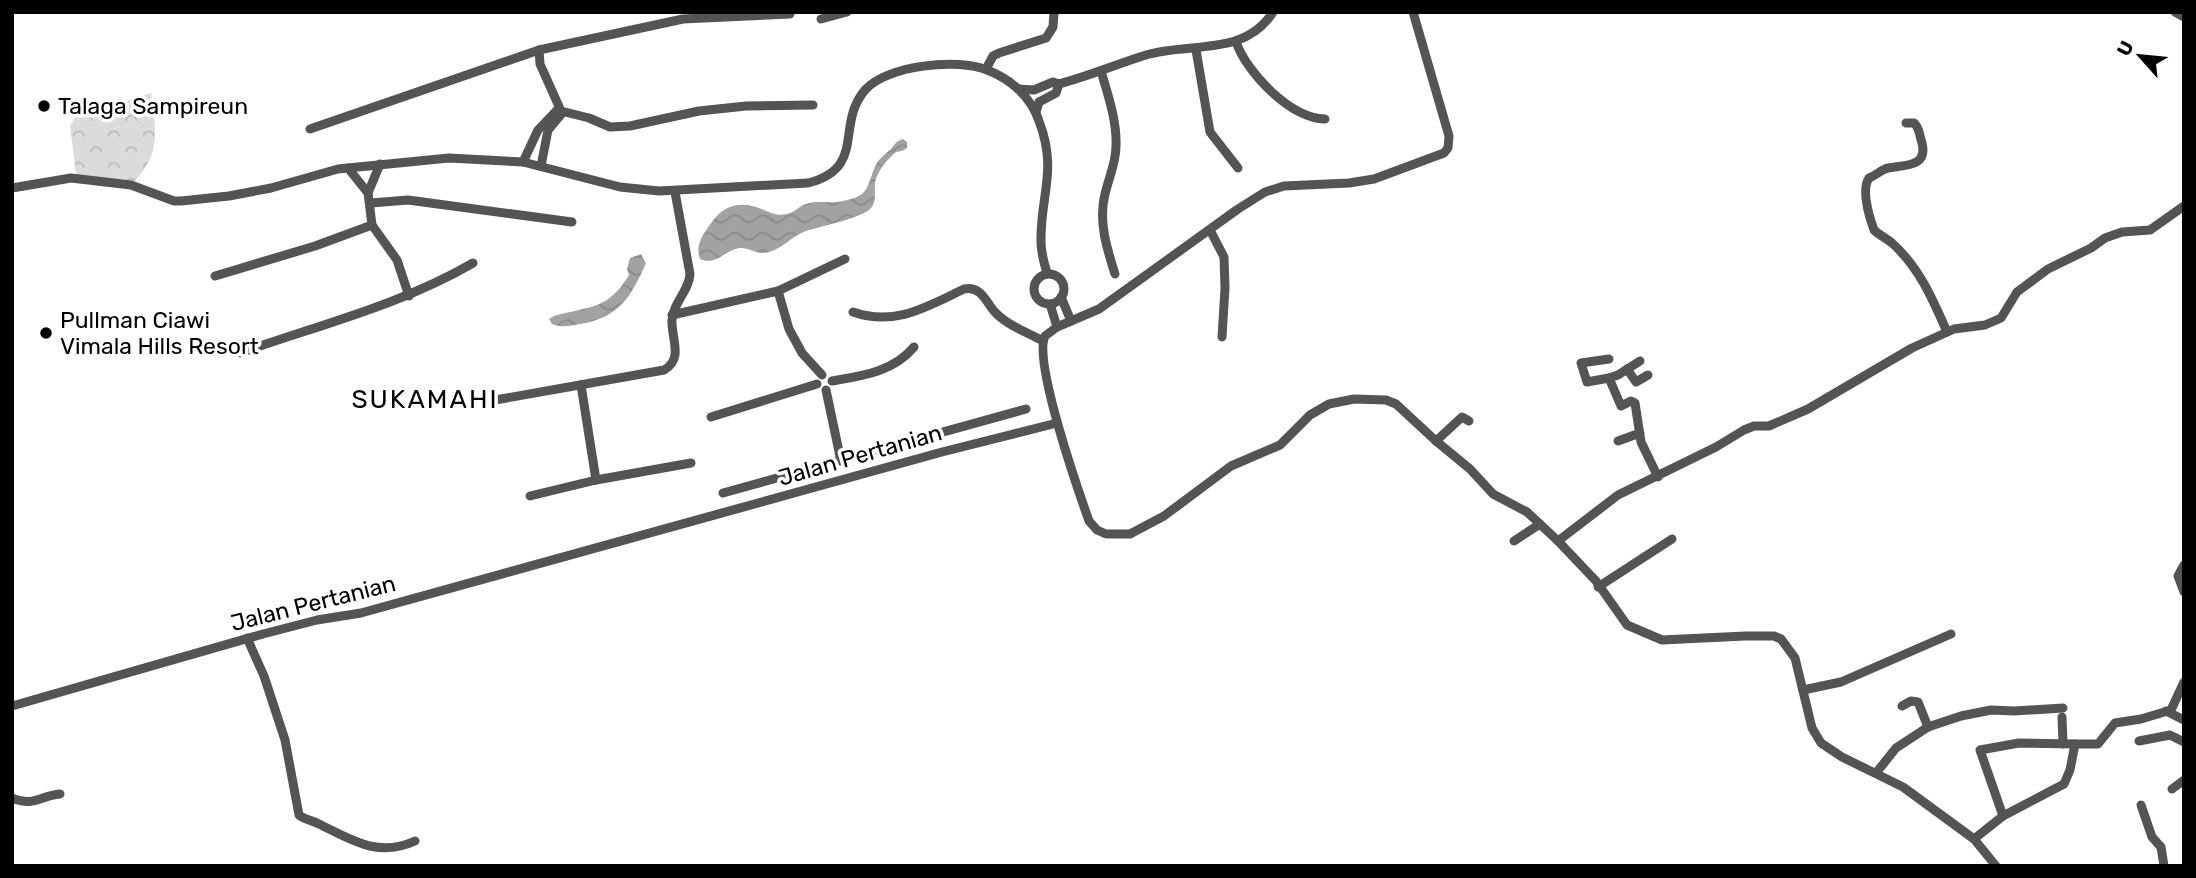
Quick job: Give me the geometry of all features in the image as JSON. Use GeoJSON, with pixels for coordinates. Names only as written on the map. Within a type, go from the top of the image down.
{"type":"FeatureCollection","features":[{"type":"Feature","properties":{"kind":"street"},"geometry":{"type":"LineString","coordinates":[[821,19],[847,12]]}},
{"type":"Feature","properties":{"kind":"street"},"geometry":{"type":"LineString","coordinates":[[986,69],[993,56],[1046,38],[1053,27],[1054,12]]}},
{"type":"Feature","properties":{"kind":"street"},"geometry":{"type":"LineString","coordinates":[[1018,89],[1034,90],[1054,82],[1059,84],[1166,51],[1196,50],[1236,41],[1261,27],[1273,12]]}},
{"type":"Feature","properties":{"kind":"street"},"geometry":{"type":"LineString","coordinates":[[1413,12],[1449,136],[1450,144],[1446,150],[1374,178],[1349,183],[1295,185],[1273,189],[1238,209],[1105,306],[1057,327],[1045,336],[1042,353],[1057,423],[1089,521],[1097,530],[1117,536],[1130,534],[1164,516],[1231,466],[1280,445],[1310,415],[1329,404],[1354,399],[1386,400],[1396,404],[1436,442],[1470,468],[1493,494],[1527,512],[1540,524],[1595,581],[1627,625],[1662,640],[1745,636],[1778,637],[1786,643],[1795,658],[1812,728],[1821,743],[1842,757],[1903,787],[1974,839],[1996,866]]}},
{"type":"Feature","properties":{"kind":"street"},"geometry":{"type":"LineString","coordinates":[[2175,12],[2184,17]]}},
{"type":"Feature","properties":{"kind":"street"},"geometry":{"type":"LineString","coordinates":[[310,129],[539,50],[683,19],[790,14]]}},
{"type":"Feature","properties":{"kind":"street"},"geometry":{"type":"LineString","coordinates":[[1236,41],[1241,56],[1273,95],[1316,119],[1325,119]]}},
{"type":"Feature","properties":{"kind":"street"},"geometry":{"type":"LineString","coordinates":[[539,50],[540,64],[561,110],[610,127],[630,126],[699,111],[746,106],[813,105]]}},
{"type":"Feature","properties":{"kind":"street"},"geometry":{"type":"LineString","coordinates":[[1196,50],[1210,132],[1238,168]]}},
{"type":"Feature","properties":{"kind":"street"},"geometry":{"type":"LineString","coordinates":[[12,188],[71,178],[131,185],[174,201],[240,194],[348,168],[449,158],[523,162],[620,187],[675,192],[798,184],[818,180],[834,172],[839,166],[848,148],[850,123],[858,103],[865,91],[885,76],[932,66],[958,65],[986,69],[1009,80],[1027,97],[1036,112],[1049,161],[1041,239],[1047,273]]}},
{"type":"Feature","properties":{"kind":"street"},"geometry":{"type":"LineString","coordinates":[[1101,71],[1109,97],[1116,142],[1114,164],[1103,211],[1105,238],[1115,274]]}},
{"type":"Feature","properties":{"kind":"street"},"geometry":{"type":"LineString","coordinates":[[1036,112],[1039,102],[1056,93],[1059,84]]}},
{"type":"Feature","properties":{"kind":"street"},"geometry":{"type":"LineString","coordinates":[[523,162],[535,134],[561,110]]}},
{"type":"Feature","properties":{"kind":"street"},"geometry":{"type":"LineString","coordinates":[[541,166],[548,130],[561,110]]}},
{"type":"Feature","properties":{"kind":"street"},"geometry":{"type":"LineString","coordinates":[[1906,123],[1917,125],[1923,156],[1914,164],[1884,168],[1878,176],[1869,178],[1865,185],[1867,200],[1874,230],[1894,244],[1928,288],[1947,332]]}},
{"type":"Feature","properties":{"kind":"street"},"geometry":{"type":"LineString","coordinates":[[380,164],[370,198],[369,214],[372,225],[390,248],[409,296]]}},
{"type":"Feature","properties":{"kind":"street"},"geometry":{"type":"LineString","coordinates":[[348,168],[370,198]]}},
{"type":"Feature","properties":{"kind":"street"},"geometry":{"type":"LineString","coordinates":[[490,401],[669,367],[676,354],[672,315],[690,281],[675,192]]}},
{"type":"Feature","properties":{"kind":"street"},"geometry":{"type":"LineString","coordinates":[[370,198],[408,200],[572,222]]}},
{"type":"Feature","properties":{"kind":"street"},"geometry":{"type":"LineString","coordinates":[[1558,541],[1613,498],[1716,447],[1744,429],[1769,426],[1808,409],[1912,348],[1947,332],[1962,326],[1986,326],[2001,318],[2017,292],[2048,269],[2113,235],[2150,230],[2184,206]]}},
{"type":"Feature","properties":{"kind":"street"},"geometry":{"type":"LineString","coordinates":[[215,276],[315,246],[372,225]]}},
{"type":"Feature","properties":{"kind":"street"},"geometry":{"type":"LineString","coordinates":[[1210,230],[1224,257],[1222,337]]}},
{"type":"Feature","properties":{"kind":"street"},"geometry":{"type":"LineString","coordinates":[[672,315],[778,291],[845,259]]}},
{"type":"Feature","properties":{"kind":"street"},"geometry":{"type":"LineString","coordinates":[[240,353],[409,296],[443,281],[473,263]]}},
{"type":"Feature","properties":{"kind":"street"},"geometry":{"type":"LineString","coordinates":[[1047,273],[1055,275],[1061,281],[1061,297],[1071,321]]}},
{"type":"Feature","properties":{"kind":"street"},"geometry":{"type":"LineString","coordinates":[[1047,273],[1036,281],[1034,293],[1038,300],[1050,304]]}},
{"type":"Feature","properties":{"kind":"street"},"geometry":{"type":"LineString","coordinates":[[853,312],[874,318],[900,317],[964,289],[973,288],[980,292],[1002,318],[1043,341]]}},
{"type":"Feature","properties":{"kind":"street"},"geometry":{"type":"LineString","coordinates":[[778,291],[789,329],[821,383],[841,461]]}},
{"type":"Feature","properties":{"kind":"street"},"geometry":{"type":"LineString","coordinates":[[1050,304],[1061,297]]}},
{"type":"Feature","properties":{"kind":"street"},"geometry":{"type":"LineString","coordinates":[[1050,304],[1057,327]]}},
{"type":"Feature","properties":{"kind":"street"},"geometry":{"type":"LineString","coordinates":[[711,417],[821,383],[828,376],[832,381],[886,368],[900,361],[914,347]]}},
{"type":"Feature","properties":{"kind":"street"},"geometry":{"type":"LineString","coordinates":[[1609,359],[1581,363],[1587,382],[1609,378],[1640,360]]}},
{"type":"Feature","properties":{"kind":"street"},"geometry":{"type":"LineString","coordinates":[[1627,369],[1636,382],[1648,375]]}},
{"type":"Feature","properties":{"kind":"street"},"geometry":{"type":"LineString","coordinates":[[1609,378],[1621,406],[1631,401],[1635,403],[1640,433],[1658,477]]}},
{"type":"Feature","properties":{"kind":"street"},"geometry":{"type":"LineString","coordinates":[[580,385],[596,480]]}},
{"type":"Feature","properties":{"kind":"street"},"geometry":{"type":"LineString","coordinates":[[723,493],[1026,409]]}},
{"type":"Feature","properties":{"kind":"street"},"geometry":{"type":"LineString","coordinates":[[1436,442],[1462,417],[1469,421]]}},
{"type":"Feature","properties":{"kind":"street","name":"Jalan Pertanian"},"geometry":{"type":"LineString","coordinates":[[12,706],[247,638],[317,620],[361,613],[942,452],[1057,423]]}},
{"type":"Feature","properties":{"kind":"street"},"geometry":{"type":"LineString","coordinates":[[1618,441],[1640,433]]}},
{"type":"Feature","properties":{"kind":"street"},"geometry":{"type":"LineString","coordinates":[[530,496],[596,480],[691,463]]}},
{"type":"Feature","properties":{"kind":"street"},"geometry":{"type":"LineString","coordinates":[[1514,541],[1540,524]]}},
{"type":"Feature","properties":{"kind":"street"},"geometry":{"type":"LineString","coordinates":[[1598,587],[1672,539]]}},
{"type":"Feature","properties":{"kind":"street"},"geometry":{"type":"LineString","coordinates":[[2184,565],[2178,576],[2184,592]]}},
{"type":"Feature","properties":{"kind":"street"},"geometry":{"type":"LineString","coordinates":[[1803,690],[1840,682],[1951,634]]}},
{"type":"Feature","properties":{"kind":"street"},"geometry":{"type":"LineString","coordinates":[[247,638],[264,676],[285,740],[299,815],[335,834],[370,846],[392,849],[415,841]]}},
{"type":"Feature","properties":{"kind":"street"},"geometry":{"type":"LineString","coordinates":[[2003,816],[1980,751],[2019,743],[2098,744],[2115,723],[2141,719],[2173,708],[2184,682]]}},
{"type":"Feature","properties":{"kind":"street"},"geometry":{"type":"LineString","coordinates":[[1902,706],[1911,701],[1917,702],[1928,727]]}},
{"type":"Feature","properties":{"kind":"street"},"geometry":{"type":"LineString","coordinates":[[1876,773],[1896,748],[1928,727],[1991,710],[2062,713],[2063,744]]}},
{"type":"Feature","properties":{"kind":"street"},"geometry":{"type":"LineString","coordinates":[[2166,711],[2184,719]]}},
{"type":"Feature","properties":{"kind":"street"},"geometry":{"type":"LineString","coordinates":[[2139,741],[2170,736],[2184,742]]}},
{"type":"Feature","properties":{"kind":"street"},"geometry":{"type":"LineString","coordinates":[[1974,839],[2003,816],[2064,784],[2075,744]]}},
{"type":"Feature","properties":{"kind":"street"},"geometry":{"type":"LineString","coordinates":[[2172,789],[2184,780]]}},
{"type":"Feature","properties":{"kind":"street"},"geometry":{"type":"LineString","coordinates":[[12,798],[32,803],[50,795],[60,794]]}},
{"type":"Feature","properties":{"kind":"street"},"geometry":{"type":"LineString","coordinates":[[2141,805],[2152,837],[2161,847],[2164,866]]}},
{"type":"Feature","properties":{"kind":"green space"},"geometry":{"type":"Polygon","coordinates":[[[151,93],[155,131],[153,151],[143,172],[133,183],[76,175],[70,126],[75,117],[151,93]]]}},
{"type":"Feature","properties":{"kind":"water"},"geometry":{"type":"Polygon","coordinates":[[[903,139],[907,142],[907,148],[896,152],[881,169],[875,182],[874,202],[867,212],[806,231],[769,252],[739,248],[711,261],[700,259],[702,236],[716,217],[727,208],[747,205],[783,215],[811,203],[839,202],[857,197],[865,191],[879,160],[903,139]]]}},
{"type":"Feature","properties":{"kind":"water"},"geometry":{"type":"Polygon","coordinates":[[[641,254],[646,263],[629,296],[614,311],[605,317],[580,324],[552,324],[549,319],[554,316],[606,301],[629,275],[627,269],[630,258],[641,254]]]}},
{"type":"Feature","properties":{"kind":"place","name":"Talaga Sampireun"},"geometry":{"type":"Point","coordinates":[44,106]}},
{"type":"Feature","properties":{"kind":"place","name":"Pullman Ciawi Vimala Hills Resort"},"geometry":{"type":"Point","coordinates":[46,333]}},
{"type":"Feature","properties":{"kind":"district","name":"SUKAMAHI"},"geometry":{"type":"Point","coordinates":[425,399]}}]}
